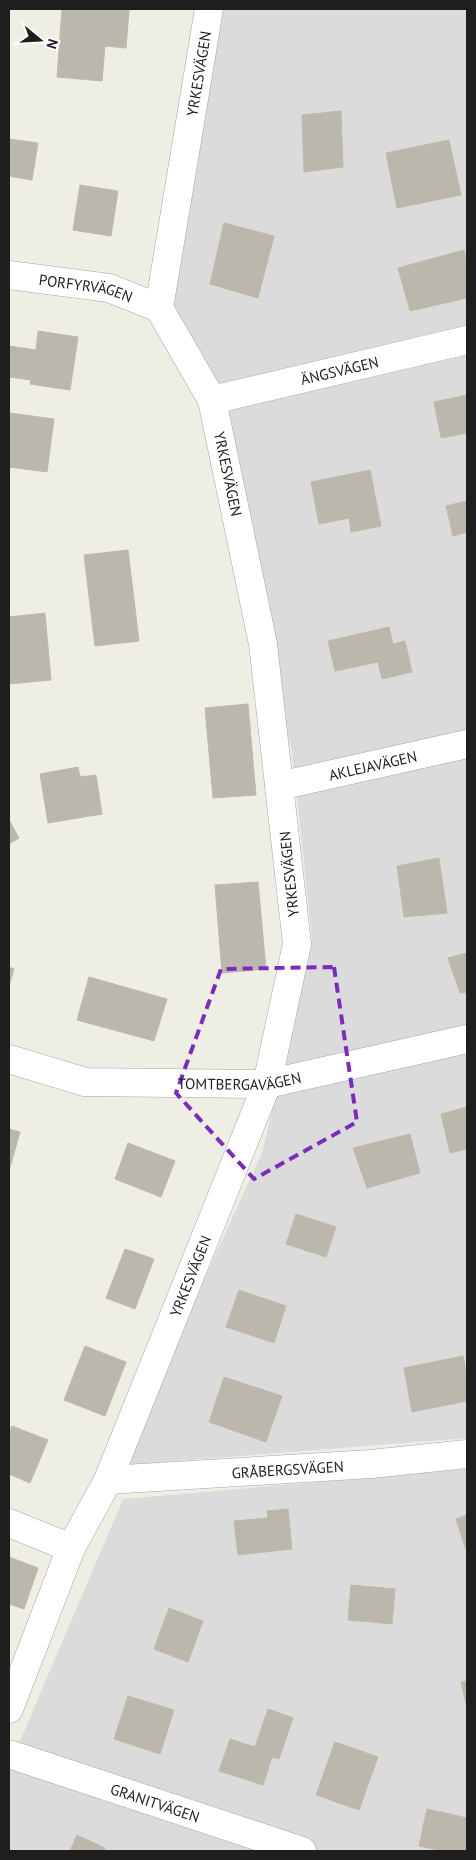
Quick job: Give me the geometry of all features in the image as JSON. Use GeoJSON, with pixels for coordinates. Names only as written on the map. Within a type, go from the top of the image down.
{"type":"FeatureCollection","features":[{"type":"Feature","properties":{"kind":"street","name":"YRKESVÄGEN"},"geometry":{"type":"LineString","coordinates":[[9,1709],[71,1548],[108,1480],[267,1084],[297,944],[263,644],[212,400],[159,308],[209,9]]}},
{"type":"Feature","properties":{"kind":"street","name":"PORFYRVÄGEN"},"geometry":{"type":"LineString","coordinates":[[9,275],[109,288],[159,308]]}},
{"type":"Feature","properties":{"kind":"street","name":"ÄNGSVÄGEN"},"geometry":{"type":"LineString","coordinates":[[212,400],[467,340]]}},
{"type":"Feature","properties":{"kind":"street","name":"AKLEJAVÄGEN"},"geometry":{"type":"LineString","coordinates":[[279,786],[467,744]]}},
{"type":"Feature","properties":{"kind":"street","name":"TOMTBERGAVÄGEN"},"geometry":{"type":"LineString","coordinates":[[9,1059],[85,1082],[267,1084],[467,1039]]}},
{"type":"Feature","properties":{"kind":"street","name":"GRÅBERGSVÄGEN"},"geometry":{"type":"LineString","coordinates":[[108,1480],[371,1464],[467,1454]]}},
{"type":"Feature","properties":{"kind":"street"},"geometry":{"type":"LineString","coordinates":[[9,1523],[71,1548]]}},
{"type":"Feature","properties":{"kind":"street","name":"GRANITVÄGEN"},"geometry":{"type":"LineString","coordinates":[[9,1754],[302,1851]]}},
{"type":"Feature","properties":{"kind":"highlighted area"},"geometry":{"type":"Polygon","coordinates":[[[334,967],[357,1122],[254,1179],[176,1093],[221,969],[334,967]]]}},
{"type":"Feature","properties":{"kind":"shaded area"},"geometry":{"type":"Polygon","coordinates":[[[201,9],[467,9],[467,1438],[127,1465],[196,1297],[262,1153],[312,938],[292,751],[212,400],[159,308],[201,9]]]}},
{"type":"Feature","properties":{"kind":"shaded area"},"geometry":{"type":"Polygon","coordinates":[[[467,1469],[467,1851],[9,1851],[9,1767],[123,1499],[467,1469]]]}},
{"type":"Feature","properties":{"kind":"building"},"geometry":{"type":"Polygon","coordinates":[[[62,9],[129,10],[126,48],[105,46],[102,81],[57,77],[62,9]]]}},
{"type":"Feature","properties":{"kind":"building"},"geometry":{"type":"Polygon","coordinates":[[[341,111],[343,167],[304,172],[302,115],[341,111]]]}},
{"type":"Feature","properties":{"kind":"building"},"geometry":{"type":"Polygon","coordinates":[[[9,139],[38,143],[32,180],[9,176],[9,139]]]}},
{"type":"Feature","properties":{"kind":"building"},"geometry":{"type":"Polygon","coordinates":[[[449,140],[461,195],[397,208],[386,153],[449,140]]]}},
{"type":"Feature","properties":{"kind":"building"},"geometry":{"type":"Polygon","coordinates":[[[80,185],[118,191],[111,236],[73,230],[80,185]]]}},
{"type":"Feature","properties":{"kind":"building"},"geometry":{"type":"Polygon","coordinates":[[[224,223],[274,236],[258,298],[210,284],[224,223]]]}},
{"type":"Feature","properties":{"kind":"building"},"geometry":{"type":"Polygon","coordinates":[[[464,250],[467,264],[467,298],[410,311],[398,268],[464,250]]]}},
{"type":"Feature","properties":{"kind":"building"},"geometry":{"type":"Polygon","coordinates":[[[38,331],[78,337],[70,390],[30,384],[31,380],[9,377],[9,346],[36,350],[38,331]]]}},
{"type":"Feature","properties":{"kind":"building"},"geometry":{"type":"Polygon","coordinates":[[[467,395],[467,433],[441,438],[434,402],[467,395]]]}},
{"type":"Feature","properties":{"kind":"building"},"geometry":{"type":"Polygon","coordinates":[[[10,413],[54,419],[47,472],[9,467],[10,413]]]}},
{"type":"Feature","properties":{"kind":"building"},"geometry":{"type":"Polygon","coordinates":[[[370,470],[381,526],[351,532],[349,518],[319,524],[311,482],[370,470]]]}},
{"type":"Feature","properties":{"kind":"building"},"geometry":{"type":"Polygon","coordinates":[[[467,501],[467,532],[453,536],[446,506],[467,501]]]}},
{"type":"Feature","properties":{"kind":"building"},"geometry":{"type":"Polygon","coordinates":[[[128,550],[139,641],[95,646],[84,555],[128,550]]]}},
{"type":"Feature","properties":{"kind":"building"},"geometry":{"type":"Polygon","coordinates":[[[45,613],[51,680],[9,684],[9,617],[45,613]]]}},
{"type":"Feature","properties":{"kind":"building"},"geometry":{"type":"Polygon","coordinates":[[[389,627],[393,644],[405,641],[412,672],[382,679],[378,662],[335,671],[328,641],[389,627]]]}},
{"type":"Feature","properties":{"kind":"building"},"geometry":{"type":"Polygon","coordinates":[[[248,704],[256,795],[213,798],[205,708],[248,704]]]}},
{"type":"Feature","properties":{"kind":"building"},"geometry":{"type":"Polygon","coordinates":[[[78,767],[80,777],[96,775],[102,814],[48,823],[40,774],[78,767]]]}},
{"type":"Feature","properties":{"kind":"building"},"geometry":{"type":"Polygon","coordinates":[[[9,820],[19,838],[9,844],[9,820]]]}},
{"type":"Feature","properties":{"kind":"building"},"geometry":{"type":"Polygon","coordinates":[[[439,858],[447,913],[404,917],[397,866],[439,858]]]}},
{"type":"Feature","properties":{"kind":"building"},"geometry":{"type":"Polygon","coordinates":[[[258,882],[266,969],[222,973],[215,885],[258,882]]]}},
{"type":"Feature","properties":{"kind":"building"},"geometry":{"type":"Polygon","coordinates":[[[467,953],[467,992],[460,993],[448,958],[467,953]]]}},
{"type":"Feature","properties":{"kind":"building"},"geometry":{"type":"Polygon","coordinates":[[[9,967],[14,969],[9,986],[9,967]]]}},
{"type":"Feature","properties":{"kind":"building"},"geometry":{"type":"Polygon","coordinates":[[[89,977],[167,999],[154,1041],[77,1020],[89,977]]]}},
{"type":"Feature","properties":{"kind":"building"},"geometry":{"type":"Polygon","coordinates":[[[467,1107],[467,1149],[450,1153],[441,1114],[467,1107]]]}},
{"type":"Feature","properties":{"kind":"building"},"geometry":{"type":"Polygon","coordinates":[[[9,1129],[20,1132],[9,1171],[9,1129]]]}},
{"type":"Feature","properties":{"kind":"building"},"geometry":{"type":"Polygon","coordinates":[[[410,1134],[420,1173],[367,1188],[353,1148],[410,1134]]]}},
{"type":"Feature","properties":{"kind":"building"},"geometry":{"type":"Polygon","coordinates":[[[128,1143],[175,1161],[161,1197],[115,1179],[128,1143]]]}},
{"type":"Feature","properties":{"kind":"building"},"geometry":{"type":"Polygon","coordinates":[[[296,1214],[336,1227],[326,1257],[286,1244],[296,1214]]]}},
{"type":"Feature","properties":{"kind":"building"},"geometry":{"type":"Polygon","coordinates":[[[125,1249],[154,1259],[135,1309],[106,1298],[125,1249]]]}},
{"type":"Feature","properties":{"kind":"building"},"geometry":{"type":"Polygon","coordinates":[[[239,1290],[286,1306],[274,1343],[226,1327],[239,1290]]]}},
{"type":"Feature","properties":{"kind":"building"},"geometry":{"type":"Polygon","coordinates":[[[85,1346],[126,1362],[105,1416],[64,1400],[85,1346]]]}},
{"type":"Feature","properties":{"kind":"building"},"geometry":{"type":"Polygon","coordinates":[[[463,1356],[467,1377],[467,1401],[412,1412],[404,1368],[463,1356]]]}},
{"type":"Feature","properties":{"kind":"building"},"geometry":{"type":"Polygon","coordinates":[[[224,1377],[282,1396],[266,1442],[209,1422],[224,1377]]]}},
{"type":"Feature","properties":{"kind":"building"},"geometry":{"type":"Polygon","coordinates":[[[12,1426],[48,1440],[30,1483],[9,1474],[9,1434],[12,1426]]]}},
{"type":"Feature","properties":{"kind":"building"},"geometry":{"type":"Polygon","coordinates":[[[288,1509],[292,1549],[238,1555],[234,1521],[268,1518],[267,1511],[288,1509]]]}},
{"type":"Feature","properties":{"kind":"building"},"geometry":{"type":"Polygon","coordinates":[[[467,1515],[467,1553],[456,1519],[467,1515]]]}},
{"type":"Feature","properties":{"kind":"building"},"geometry":{"type":"Polygon","coordinates":[[[9,1557],[38,1568],[24,1609],[9,1604],[9,1557]]]}},
{"type":"Feature","properties":{"kind":"building"},"geometry":{"type":"Polygon","coordinates":[[[351,1585],[395,1589],[392,1624],[348,1620],[351,1585]]]}},
{"type":"Feature","properties":{"kind":"building"},"geometry":{"type":"Polygon","coordinates":[[[169,1608],[203,1621],[188,1662],[154,1649],[169,1608]]]}},
{"type":"Feature","properties":{"kind":"building"},"geometry":{"type":"Polygon","coordinates":[[[467,1681],[467,1708],[461,1682],[467,1681]]]}},
{"type":"Feature","properties":{"kind":"building"},"geometry":{"type":"Polygon","coordinates":[[[128,1696],[174,1710],[160,1754],[114,1739],[128,1696]]]}},
{"type":"Feature","properties":{"kind":"building"},"geometry":{"type":"Polygon","coordinates":[[[268,1709],[293,1718],[279,1759],[272,1757],[263,1785],[219,1771],[230,1739],[255,1747],[268,1709]]]}},
{"type":"Feature","properties":{"kind":"building"},"geometry":{"type":"Polygon","coordinates":[[[335,1742],[378,1757],[359,1810],[316,1795],[335,1742]]]}},
{"type":"Feature","properties":{"kind":"building"},"geometry":{"type":"Polygon","coordinates":[[[427,1809],[467,1818],[467,1851],[444,1851],[419,1846],[427,1809]]]}},
{"type":"Feature","properties":{"kind":"building"},"geometry":{"type":"Polygon","coordinates":[[[77,1835],[105,1848],[104,1851],[70,1851],[77,1835]]]}}]}
